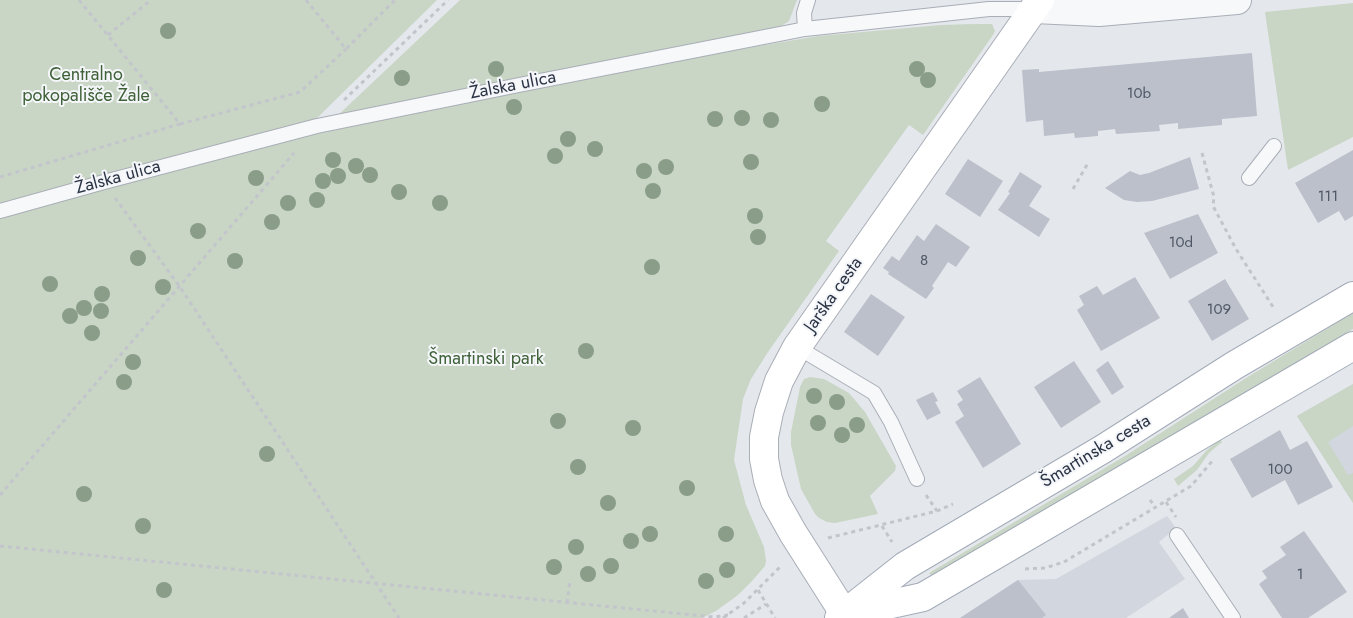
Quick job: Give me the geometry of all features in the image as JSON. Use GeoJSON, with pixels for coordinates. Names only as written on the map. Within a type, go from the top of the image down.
{"type":"FeatureCollection","features":[{"type":"Feature","properties":{"kind":"main road","name":"Jarška cesta"},"geometry":{"type":"LineString","coordinates":[[844,617],[775,501],[765,466],[764,437],[769,412],[779,381],[797,348],[1037,4]]}},
{"type":"Feature","properties":{"kind":"main road","name":"Šmartinska cesta"},"geometry":{"type":"LineString","coordinates":[[844,617],[905,566],[1103,449],[1234,365],[1353,296]]}},
{"type":"Feature","properties":{"kind":"main road","name":"Šmartinska cesta"},"geometry":{"type":"LineString","coordinates":[[844,617],[923,597],[1353,346]]}},
{"type":"Feature","properties":{"kind":"street"},"geometry":{"type":"LineString","coordinates":[[1037,4],[1099,12],[1237,0]]}},
{"type":"Feature","properties":{"kind":"lane"},"geometry":{"type":"LineString","coordinates":[[805,30],[804,12],[808,0]]}},
{"type":"Feature","properties":{"kind":"lane","name":"Žalska ulica"},"geometry":{"type":"LineString","coordinates":[[0,211],[317,126],[519,84],[805,30],[1037,4]]}},
{"type":"Feature","properties":{"kind":"lane"},"geometry":{"type":"LineString","coordinates":[[1248,178],[1274,146]]}},
{"type":"Feature","properties":{"kind":"lane"},"geometry":{"type":"LineString","coordinates":[[797,348],[874,393],[891,422],[917,479]]}},
{"type":"Feature","properties":{"kind":"lane"},"geometry":{"type":"LineString","coordinates":[[1179,529],[1234,618]]}},
{"type":"Feature","properties":{"kind":"path"},"geometry":{"type":"LineString","coordinates":[[79,0],[180,124]]}},
{"type":"Feature","properties":{"kind":"path"},"geometry":{"type":"LineString","coordinates":[[108,35],[151,0]]}},
{"type":"Feature","properties":{"kind":"path"},"geometry":{"type":"LineString","coordinates":[[306,0],[346,49]]}},
{"type":"Feature","properties":{"kind":"path"},"geometry":{"type":"LineString","coordinates":[[0,177],[180,124],[300,92],[396,0]]}},
{"type":"Feature","properties":{"kind":"path"},"geometry":{"type":"LineString","coordinates":[[0,496],[317,126],[448,0]]}},
{"type":"Feature","properties":{"kind":"path"},"geometry":{"type":"LineString","coordinates":[[1202,153],[1214,197],[1213,206],[1236,249],[1278,315]]}},
{"type":"Feature","properties":{"kind":"path"},"geometry":{"type":"LineString","coordinates":[[1073,189],[1088,163]]}},
{"type":"Feature","properties":{"kind":"path"},"geometry":{"type":"LineString","coordinates":[[104,182],[180,287],[399,618]]}},
{"type":"Feature","properties":{"kind":"path"},"geometry":{"type":"LineString","coordinates":[[828,538],[937,511],[962,500]]}},
{"type":"Feature","properties":{"kind":"path"},"geometry":{"type":"LineString","coordinates":[[1150,500],[1156,508]]}},
{"type":"Feature","properties":{"kind":"path"},"geometry":{"type":"LineString","coordinates":[[1024,569],[1056,566],[1166,502],[1179,529]]}},
{"type":"Feature","properties":{"kind":"path"},"geometry":{"type":"LineString","coordinates":[[0,546],[714,617],[728,615]]}},
{"type":"Feature","properties":{"kind":"path"},"geometry":{"type":"LineString","coordinates":[[723,618],[758,590],[780,566]]}},
{"type":"Feature","properties":{"kind":"path"},"geometry":{"type":"LineString","coordinates":[[567,603],[570,581]]}},
{"type":"Feature","properties":{"kind":"path"},"geometry":{"type":"LineString","coordinates":[[758,590],[775,618]]}},
{"type":"Feature","properties":{"kind":"path"},"geometry":{"type":"LineString","coordinates":[[744,618],[766,604]]}},
{"type":"Feature","properties":{"kind":"shaded area"},"geometry":{"type":"Polygon","coordinates":[[[1353,384],[1353,503],[1297,416],[1353,384]]]}},
{"type":"Feature","properties":{"kind":"shaded area"},"geometry":{"type":"Polygon","coordinates":[[[1167,516],[1176,528],[1159,542],[1185,579],[1126,618],[960,618],[1018,580],[1056,579],[1167,516]]]}},
{"type":"Feature","properties":{"kind":"green space","name":"Centralno pokopališče Žale"},"geometry":{"type":"Polygon","coordinates":[[[0,0],[437,0],[314,121],[0,205],[0,0]]]}},
{"type":"Feature","properties":{"kind":"green space"},"geometry":{"type":"Polygon","coordinates":[[[460,0],[797,0],[789,21],[773,31],[336,117],[460,0]]]}},
{"type":"Feature","properties":{"kind":"green space"},"geometry":{"type":"Polygon","coordinates":[[[1353,3],[1353,137],[1288,170],[1265,12],[1353,3]]]}},
{"type":"Feature","properties":{"kind":"green space","name":"Šmartinski park"},"geometry":{"type":"Polygon","coordinates":[[[992,24],[995,31],[993,35],[923,135],[909,125],[826,241],[839,251],[751,379],[743,399],[734,460],[746,505],[764,547],[766,561],[765,566],[738,595],[716,611],[702,618],[0,618],[0,219],[114,186],[302,136],[450,104],[706,55],[818,36],[941,25],[992,24]]]}},
{"type":"Feature","properties":{"kind":"green space"},"geometry":{"type":"Polygon","coordinates":[[[1353,313],[1353,329],[932,576],[929,573],[1125,456],[1246,378],[1353,313]]]}},
{"type":"Feature","properties":{"kind":"green space"},"geometry":{"type":"Polygon","coordinates":[[[810,377],[824,379],[849,393],[865,412],[896,466],[895,471],[870,496],[878,514],[835,523],[827,522],[815,514],[801,489],[791,445],[791,432],[800,387],[804,379],[810,377]]]}},
{"type":"Feature","properties":{"kind":"green space"},"geometry":{"type":"Polygon","coordinates":[[[1353,384],[1353,426],[1328,442],[1348,475],[1353,473],[1353,503],[1297,416],[1353,384]]]}},
{"type":"Feature","properties":{"kind":"green space"},"geometry":{"type":"Polygon","coordinates":[[[1220,439],[1222,442],[1209,453],[1197,470],[1178,486],[1174,479],[1193,466],[1220,439]]]}},
{"type":"Feature","properties":{"kind":"building"},"geometry":{"type":"Polygon","coordinates":[[[1252,53],[1257,116],[1222,119],[1222,125],[1178,129],[1178,123],[1159,125],[1160,131],[1116,134],[1115,129],[1098,131],[1098,136],[1075,138],[1074,133],[1044,136],[1043,120],[1026,122],[1022,70],[1039,69],[1039,72],[1252,53]]]}},
{"type":"Feature","properties":{"kind":"building"},"geometry":{"type":"Polygon","coordinates":[[[1353,150],[1353,216],[1345,221],[1339,211],[1318,223],[1295,183],[1353,150]]]}},
{"type":"Feature","properties":{"kind":"building"},"geometry":{"type":"Polygon","coordinates":[[[1190,157],[1199,189],[1152,201],[1137,202],[1124,200],[1105,188],[1130,171],[1140,175],[1149,173],[1190,157]]]}},
{"type":"Feature","properties":{"kind":"building"},"geometry":{"type":"Polygon","coordinates":[[[968,159],[1003,181],[980,217],[945,194],[968,159]]]}},
{"type":"Feature","properties":{"kind":"building"},"geometry":{"type":"Polygon","coordinates":[[[1020,172],[1042,186],[1029,206],[1050,219],[1039,237],[998,210],[1010,193],[1008,192],[1020,172]]]}},
{"type":"Feature","properties":{"kind":"building"},"geometry":{"type":"Polygon","coordinates":[[[1198,214],[1218,253],[1170,279],[1144,233],[1198,214]]]}},
{"type":"Feature","properties":{"kind":"building"},"geometry":{"type":"Polygon","coordinates":[[[936,224],[970,247],[956,267],[948,262],[926,299],[888,274],[889,272],[883,268],[892,256],[899,261],[917,235],[924,241],[936,224]]]}},
{"type":"Feature","properties":{"kind":"building"},"geometry":{"type":"Polygon","coordinates":[[[1135,277],[1160,318],[1101,351],[1077,310],[1084,305],[1079,296],[1097,286],[1103,295],[1135,277]]]}},
{"type":"Feature","properties":{"kind":"building"},"geometry":{"type":"Polygon","coordinates":[[[1225,279],[1249,319],[1212,341],[1188,301],[1225,279]]]}},
{"type":"Feature","properties":{"kind":"building"},"geometry":{"type":"Polygon","coordinates":[[[871,294],[905,317],[878,356],[844,332],[871,294]]]}},
{"type":"Feature","properties":{"kind":"building"},"geometry":{"type":"Polygon","coordinates":[[[1074,361],[1101,402],[1061,428],[1034,387],[1074,361]]]}},
{"type":"Feature","properties":{"kind":"building"},"geometry":{"type":"Polygon","coordinates":[[[1108,361],[1124,387],[1112,395],[1096,370],[1108,361]]]}},
{"type":"Feature","properties":{"kind":"building"},"geometry":{"type":"Polygon","coordinates":[[[980,377],[1021,444],[983,468],[955,422],[964,416],[957,404],[963,400],[957,391],[980,377]]]}},
{"type":"Feature","properties":{"kind":"building"},"geometry":{"type":"Polygon","coordinates":[[[933,392],[938,401],[935,402],[941,413],[927,420],[916,400],[933,392]]]}},
{"type":"Feature","properties":{"kind":"building"},"geometry":{"type":"Polygon","coordinates":[[[1280,430],[1290,450],[1307,441],[1333,487],[1298,505],[1285,480],[1252,498],[1230,459],[1280,430]]]}},
{"type":"Feature","properties":{"kind":"building"},"geometry":{"type":"Polygon","coordinates":[[[1304,531],[1347,592],[1308,618],[1282,618],[1259,584],[1267,578],[1262,571],[1286,555],[1280,547],[1304,531]]]}},
{"type":"Feature","properties":{"kind":"building"},"geometry":{"type":"Polygon","coordinates":[[[1018,580],[1046,615],[1042,618],[960,618],[1018,580]]]}},
{"type":"Feature","properties":{"kind":"building"},"geometry":{"type":"Polygon","coordinates":[[[1183,608],[1189,618],[1169,618],[1183,608]]]}}]}
